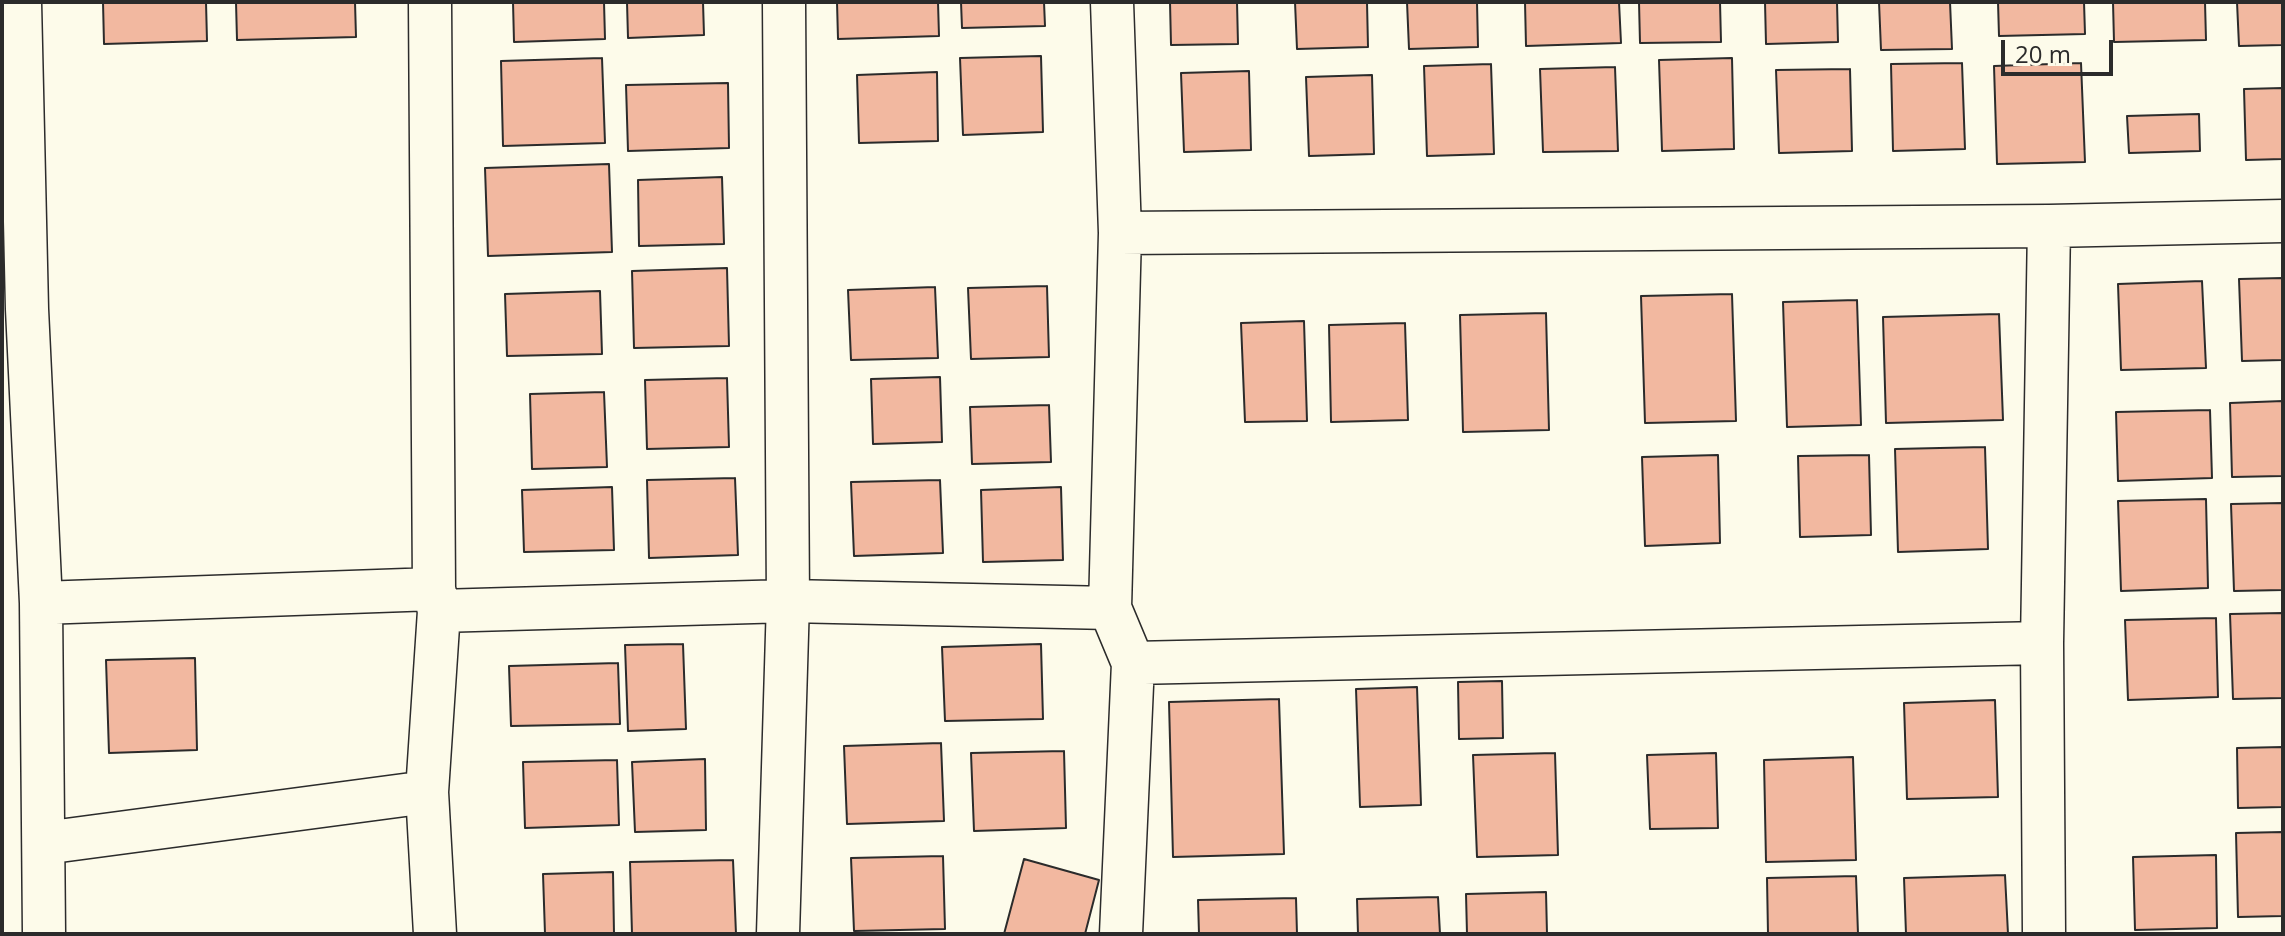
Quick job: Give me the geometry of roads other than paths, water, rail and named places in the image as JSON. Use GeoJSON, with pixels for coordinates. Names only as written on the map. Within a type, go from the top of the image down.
{"type":"FeatureCollection","features":[{"type":"Feature","properties":{"kind":"street"},"geometry":{"type":"LineString","coordinates":[[20,2],[15,309],[41,603],[44,934]]}},
{"type":"Feature","properties":{"kind":"street"},"geometry":{"type":"LineString","coordinates":[[430,2],[437,600],[427,792],[435,934]]}},
{"type":"Feature","properties":{"kind":"street"},"geometry":{"type":"LineString","coordinates":[[778,934],[788,601],[784,2]]}},
{"type":"Feature","properties":{"kind":"street"},"geometry":{"type":"LineString","coordinates":[[1112,2],[1120,233],[1110,608],[1133,663],[1121,934]]}},
{"type":"Feature","properties":{"kind":"street"},"geometry":{"type":"LineString","coordinates":[[1120,233],[2049,226],[2283,221]]}},
{"type":"Feature","properties":{"kind":"street"},"geometry":{"type":"LineString","coordinates":[[2044,934],[2042,643],[2049,226]]}},
{"type":"Feature","properties":{"kind":"street"},"geometry":{"type":"LineString","coordinates":[[41,603],[788,601],[1110,608]]}},
{"type":"Feature","properties":{"kind":"street"},"geometry":{"type":"LineString","coordinates":[[1133,663],[2042,643]]}},
{"type":"Feature","properties":{"kind":"street"},"geometry":{"type":"LineString","coordinates":[[44,843],[427,792]]}}]}
